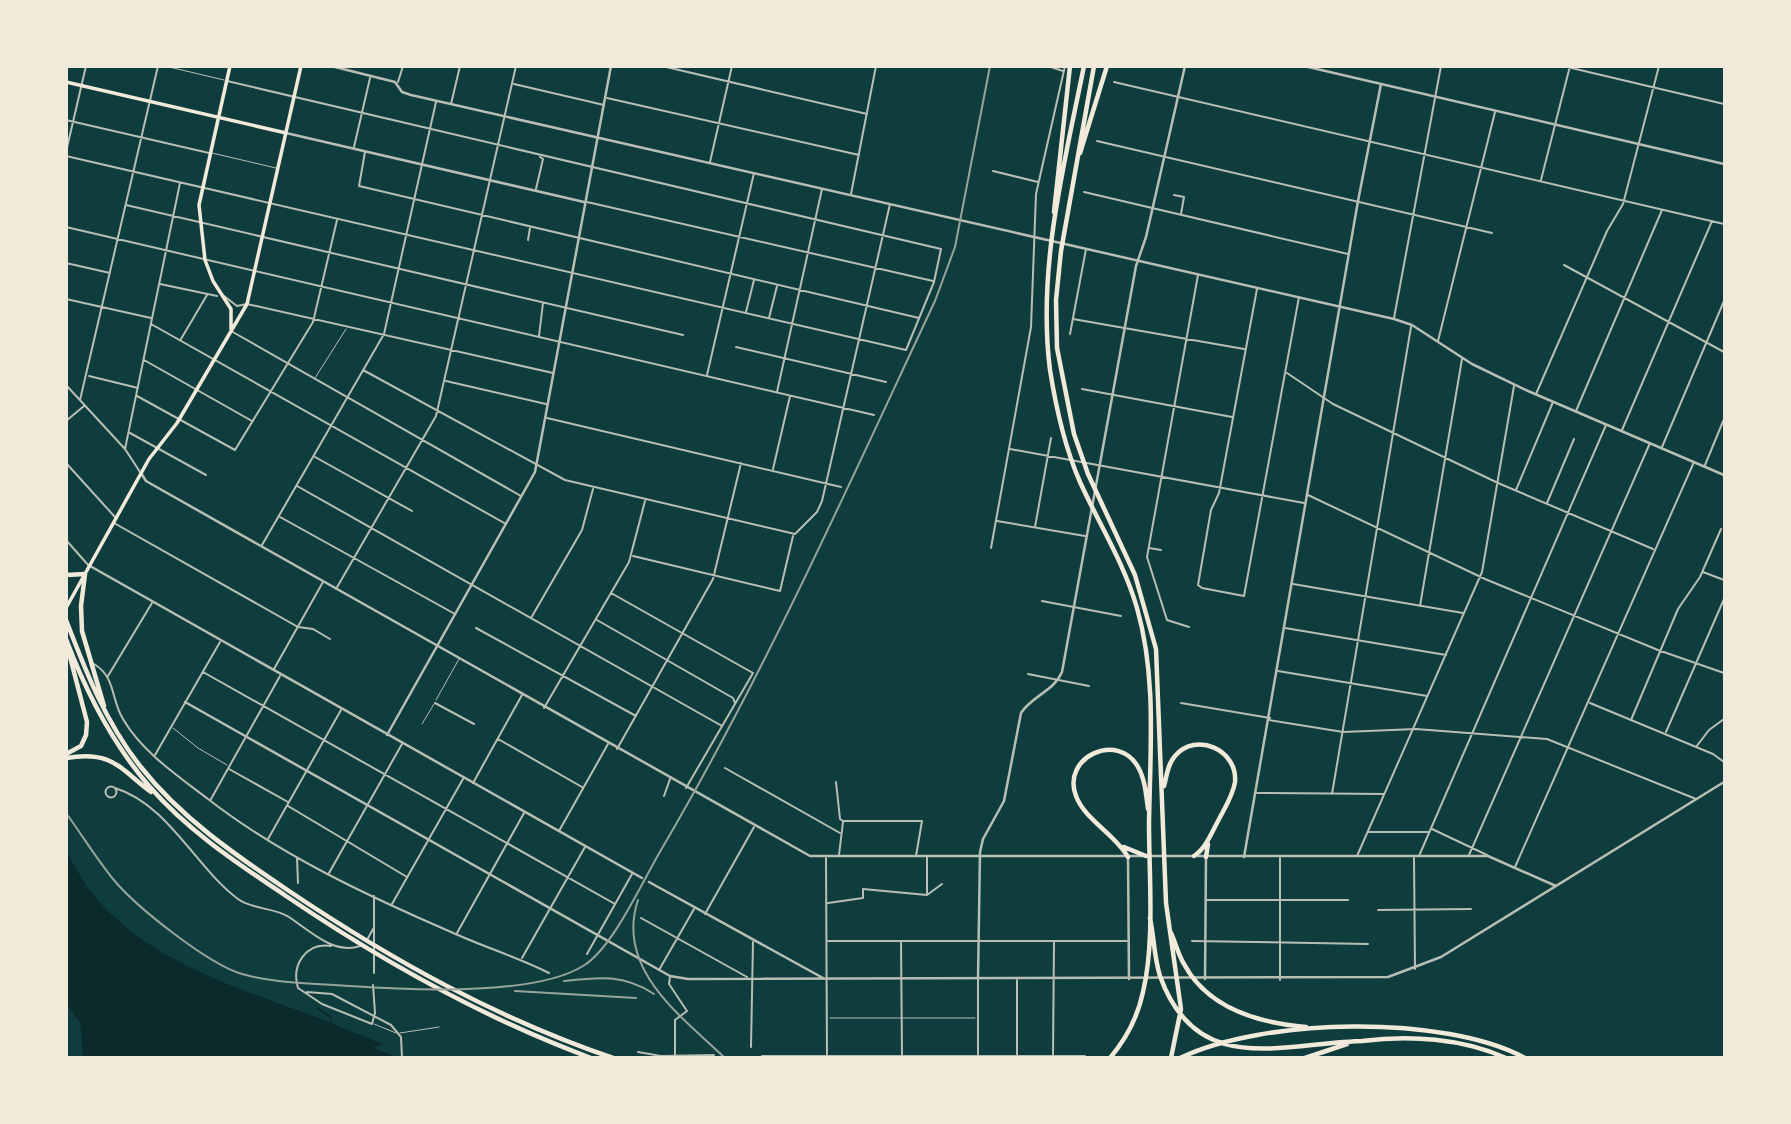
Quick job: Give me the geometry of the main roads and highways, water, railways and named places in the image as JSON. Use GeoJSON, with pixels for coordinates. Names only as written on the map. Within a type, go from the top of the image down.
{"type":"FeatureCollection","features":[{"type":"Feature","properties":{"kind":"highway"},"geometry":{"type":"LineString","coordinates":[[1068,66],[1047,296],[1048,348],[1055,395],[1070,455],[1129,585],[1146,646],[1152,756],[1149,917],[1143,995],[1132,1025],[1110,1058]]}},
{"type":"Feature","properties":{"kind":"highway"},"geometry":{"type":"LineString","coordinates":[[1052,235],[1084,66]]}},
{"type":"Feature","properties":{"kind":"highway"},"geometry":{"type":"LineString","coordinates":[[1094,66],[1061,251],[1056,309],[1060,370],[1068,414],[1082,457],[1135,575],[1152,627],[1158,669],[1169,928],[1181,1009],[1172,1055]]}},
{"type":"Feature","properties":{"kind":"highway"},"geometry":{"type":"LineString","coordinates":[[1072,185],[1107,66]]}},
{"type":"Feature","properties":{"kind":"highway"},"geometry":{"type":"LineString","coordinates":[[66,575],[85,574],[80,618],[105,710]]}},
{"type":"Feature","properties":{"kind":"highway"},"geometry":{"type":"LineString","coordinates":[[66,620],[79,671],[87,732],[80,748],[66,756]]}},
{"type":"Feature","properties":{"kind":"highway"},"geometry":{"type":"LineString","coordinates":[[67,640],[79,671],[113,737],[162,801]]}},
{"type":"Feature","properties":{"kind":"highway"},"geometry":{"type":"LineString","coordinates":[[79,671],[140,766],[190,819],[236,855],[352,933],[480,1005],[544,1033],[613,1058]]}},
{"type":"Feature","properties":{"kind":"highway"},"geometry":{"type":"LineString","coordinates":[[1163,790],[1168,766],[1184,748],[1205,745],[1225,754],[1233,768],[1235,784],[1209,840],[1206,857]]}},
{"type":"Feature","properties":{"kind":"highway"},"geometry":{"type":"LineString","coordinates":[[1128,857],[1077,798],[1074,777],[1084,759],[1095,752],[1111,749],[1133,760],[1143,779],[1149,821]]}},
{"type":"Feature","properties":{"kind":"highway"},"geometry":{"type":"LineString","coordinates":[[66,756],[87,755],[112,760],[218,850],[347,938],[477,1011],[591,1058]]}},
{"type":"Feature","properties":{"kind":"highway"},"geometry":{"type":"LineString","coordinates":[[1194,856],[1209,840]]}},
{"type":"Feature","properties":{"kind":"highway"},"geometry":{"type":"LineString","coordinates":[[1119,844],[1146,856]]}},
{"type":"Feature","properties":{"kind":"highway"},"geometry":{"type":"LineString","coordinates":[[1149,917],[1158,970],[1166,989],[1189,1021],[1216,1040],[1241,1048],[1270,1051],[1404,1039],[1452,1042],[1506,1058]]}},
{"type":"Feature","properties":{"kind":"highway"},"geometry":{"type":"LineString","coordinates":[[1169,928],[1190,974],[1200,986],[1223,1004],[1251,1017],[1276,1023],[1324,1028],[1431,1031],[1476,1037],[1524,1058]]}},
{"type":"Feature","properties":{"kind":"highway"},"geometry":{"type":"LineString","coordinates":[[1182,1058],[1247,1035],[1324,1028]]}},
{"type":"Feature","properties":{"kind":"highway"},"geometry":{"type":"LineString","coordinates":[[1182,1058],[1218,1044],[1270,1033],[1332,1030],[1431,1031]]}},
{"type":"Feature","properties":{"kind":"highway"},"geometry":{"type":"LineString","coordinates":[[1305,1058],[1364,1041]]}},
{"type":"Feature","properties":{"kind":"main road"},"geometry":{"type":"LineString","coordinates":[[230,66],[199,205],[205,260],[219,295],[232,313],[230,330]]}},
{"type":"Feature","properties":{"kind":"main road"},"geometry":{"type":"LineString","coordinates":[[66,608],[141,473],[179,419],[247,304],[301,66]]}},
{"type":"Feature","properties":{"kind":"main road"},"geometry":{"type":"LineString","coordinates":[[66,82],[286,133]]}},
{"type":"Feature","properties":{"kind":"water"},"geometry":{"type":"Polygon","coordinates":[[[67,853],[84,882],[105,908],[128,929],[154,947],[210,977],[329,1022],[331,1018],[333,1024],[383,1044],[373,1048],[398,1057],[83,1057],[80,1023],[67,1004],[67,853]]]}},
{"type":"Feature","properties":{"kind":"waterway"},"geometry":{"type":"LineString","coordinates":[[318,1008],[331,1018]]}},
{"type":"Feature","properties":{"kind":"railway"},"geometry":{"type":"LineString","coordinates":[[66,813],[113,879],[138,904],[192,947],[242,974],[296,983],[436,990],[534,983],[561,976],[583,966],[616,930],[735,716],[804,578],[935,301],[955,247],[990,66]]}},
{"type":"Feature","properties":{"kind":"railway"},"geometry":{"type":"LineString","coordinates":[[638,900],[633,925],[636,948],[644,969],[672,1008],[725,1058]]}},
{"type":"Feature","properties":{"kind":"railway"},"geometry":{"type":"LineString","coordinates":[[564,981],[611,978],[632,983],[654,994]]}},
{"type":"Feature","properties":{"kind":"railway"},"geometry":{"type":"LineString","coordinates":[[515,991],[636,998]]}}]}
